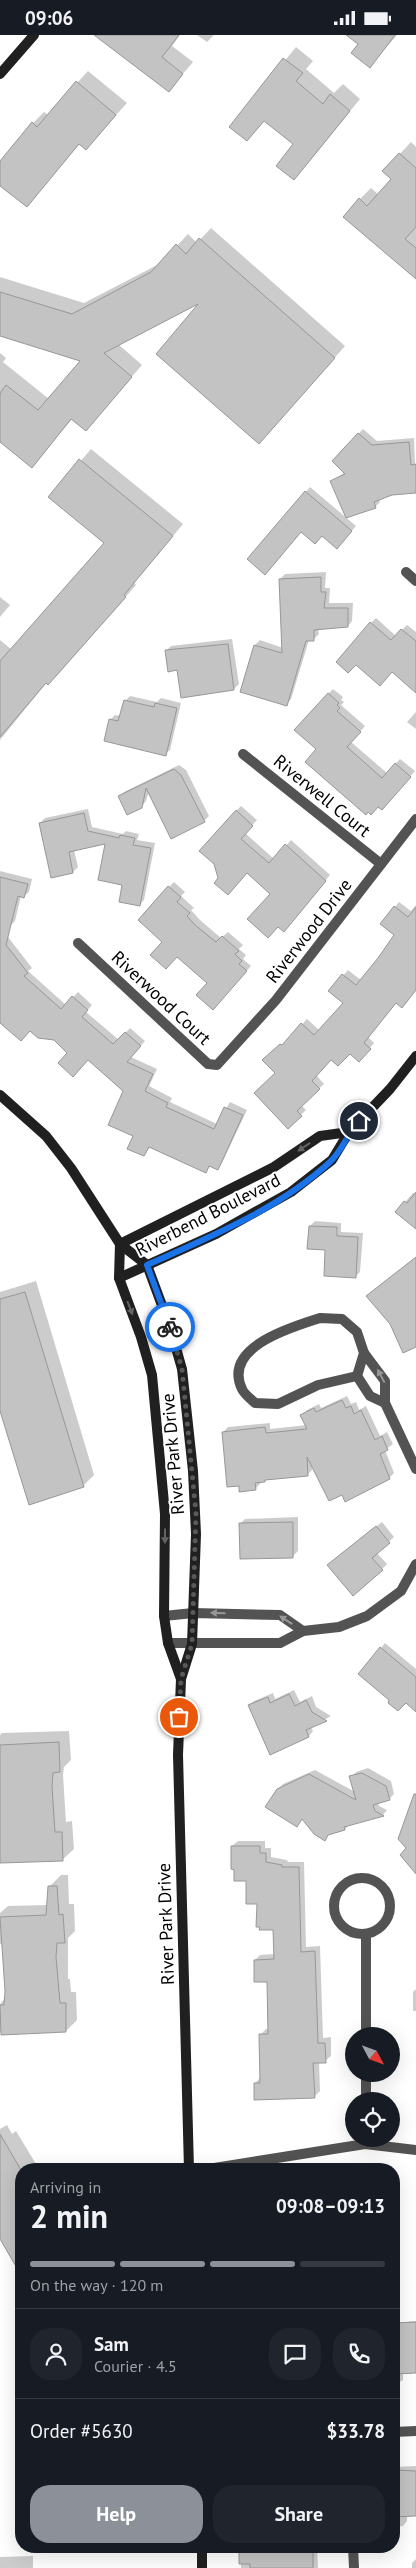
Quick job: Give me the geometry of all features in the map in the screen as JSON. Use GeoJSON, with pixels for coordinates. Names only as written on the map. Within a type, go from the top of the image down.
{"type":"FeatureCollection","features":[{"type":"Feature","properties":{"kind":"street"},"geometry":{"type":"LineString","coordinates":[[0,74],[34,35]]}},
{"type":"Feature","properties":{"kind":"street"},"geometry":{"type":"LineString","coordinates":[[406,572],[416,581]]}},
{"type":"Feature","properties":{"kind":"street","name":"Riverwell Court"},"geometry":{"type":"LineString","coordinates":[[243,754],[381,865]]}},
{"type":"Feature","properties":{"kind":"street","name":"Riverwood Drive"},"geometry":{"type":"LineString","coordinates":[[223,1058],[276,1000],[416,819]]}},
{"type":"Feature","properties":{"kind":"street","name":"Riverwood Court"},"geometry":{"type":"LineString","coordinates":[[78,943],[208,1064],[217,1065],[223,1058]]}},
{"type":"Feature","properties":{"kind":"street","name":"Riverbend Boulevard"},"geometry":{"type":"LineString","coordinates":[[119,1279],[216,1234],[291,1193],[332,1160],[349,1133],[390,1089],[416,1056]]}},
{"type":"Feature","properties":{"kind":"street"},"geometry":{"type":"LineString","coordinates":[[0,1095],[46,1136],[71,1168],[120,1244],[147,1265]]}},
{"type":"Feature","properties":{"kind":"street","name":"Riverbend Boulevard"},"geometry":{"type":"LineString","coordinates":[[120,1244],[274,1167],[320,1136],[349,1133]]}},
{"type":"Feature","properties":{"kind":"street","name":"River Park Drive"},"geometry":{"type":"LineString","coordinates":[[120,1244],[119,1279],[141,1337],[152,1375],[165,1514],[164,1616],[168,1643],[181,1679]]}},
{"type":"Feature","properties":{"kind":"street","name":"River Park Drive"},"geometry":{"type":"LineString","coordinates":[[147,1265],[170,1327],[182,1369],[196,1513],[192,1644],[181,1679],[178,1755],[189,2163]]}},
{"type":"Feature","properties":{"kind":"street"},"geometry":{"type":"LineString","coordinates":[[357,1376],[318,1385],[278,1405],[255,1403],[242,1390],[239,1378],[240,1363],[250,1350],[283,1330],[320,1318],[342,1319],[357,1332],[364,1353],[385,1381],[385,1403],[416,1469]]}},
{"type":"Feature","properties":{"kind":"street"},"geometry":{"type":"LineString","coordinates":[[364,1353],[357,1376],[370,1396],[385,1403]]}},
{"type":"Feature","properties":{"kind":"street"},"geometry":{"type":"LineString","coordinates":[[168,1643],[280,1643],[303,1631],[339,1627],[367,1616],[401,1591],[416,1564]]}},
{"type":"Feature","properties":{"kind":"street"},"geometry":{"type":"LineString","coordinates":[[164,1616],[193,1613],[280,1615],[303,1631]]}},
{"type":"Feature","properties":{"kind":"street"},"geometry":{"type":"LineString","coordinates":[[354,1878],[370,1879],[382,1885],[390,1902],[390,1911],[384,1925],[376,1931],[366,1934],[350,1932],[340,1925],[335,1916],[333,1903],[336,1894],[345,1883],[354,1878]]}},
{"type":"Feature","properties":{"kind":"street"},"geometry":{"type":"LineString","coordinates":[[366,1934],[366,2027]]}},
{"type":"Feature","properties":{"kind":"street"},"geometry":{"type":"LineString","coordinates":[[242,2163],[345,2145]]}},
{"type":"Feature","properties":{"kind":"street"},"geometry":{"type":"LineString","coordinates":[[399,2147],[416,2150]]}},
{"type":"Feature","properties":{"kind":"street"},"geometry":{"type":"LineString","coordinates":[[400,2432],[416,2431]]}},
{"type":"Feature","properties":{"kind":"street"},"geometry":{"type":"LineString","coordinates":[[202,2553],[202,2568]]}},
{"type":"Feature","properties":{"kind":"street"},"geometry":{"type":"LineString","coordinates":[[353,2553],[354,2568]]}},
{"type":"Feature","properties":{"kind":"building"},"geometry":{"type":"Polygon","coordinates":[[[94,35],[179,35],[162,57],[183,74],[169,92],[94,35]]]}},
{"type":"Feature","properties":{"kind":"building"},"geometry":{"type":"Polygon","coordinates":[[[346,35],[395,35],[370,68],[351,53],[358,44],[346,35]]]}},
{"type":"Feature","properties":{"kind":"building"},"geometry":{"type":"Polygon","coordinates":[[[283,58],[303,73],[296,81],[323,104],[330,94],[350,111],[294,180],[276,166],[293,144],[264,121],[247,141],[229,127],[283,58]]]}},
{"type":"Feature","properties":{"kind":"building"},"geometry":{"type":"Polygon","coordinates":[[[76,81],[116,115],[86,150],[79,144],[27,207],[0,186],[0,161],[32,122],[37,127],[76,81]]]}},
{"type":"Feature","properties":{"kind":"building"},"geometry":{"type":"Polygon","coordinates":[[[399,153],[416,168],[416,227],[405,239],[416,248],[416,279],[343,217],[359,198],[367,206],[391,179],[382,171],[399,153]]]}},
{"type":"Feature","properties":{"kind":"building"},"geometry":{"type":"Polygon","coordinates":[[[199,238],[335,358],[259,444],[156,354],[198,304],[104,353],[132,377],[86,431],[71,419],[32,468],[0,442],[0,393],[6,385],[38,410],[80,361],[0,336],[0,292],[72,314],[151,272],[176,244],[186,254],[199,238]]]}},
{"type":"Feature","properties":{"kind":"building"},"geometry":{"type":"Polygon","coordinates":[[[358,433],[372,445],[409,442],[411,465],[416,464],[416,493],[392,495],[374,502],[376,508],[346,518],[330,481],[345,474],[332,461],[358,433]]]}},
{"type":"Feature","properties":{"kind":"building"},"geometry":{"type":"Polygon","coordinates":[[[79,459],[173,536],[124,595],[126,597],[48,685],[46,683],[0,737],[0,661],[104,543],[48,497],[79,459]]]}},
{"type":"Feature","properties":{"kind":"building"},"geometry":{"type":"Polygon","coordinates":[[[305,491],[352,531],[337,549],[322,536],[315,544],[301,532],[265,575],[247,559],[305,491]]]}},
{"type":"Feature","properties":{"kind":"building"},"geometry":{"type":"Polygon","coordinates":[[[321,577],[321,592],[326,592],[324,608],[348,608],[348,627],[314,630],[314,641],[306,641],[287,706],[240,692],[254,645],[282,653],[279,579],[321,577]]]}},
{"type":"Feature","properties":{"kind":"building"},"geometry":{"type":"Polygon","coordinates":[[[370,622],[391,640],[401,629],[416,641],[416,693],[392,672],[380,686],[356,665],[348,673],[336,662],[370,622]]]}},
{"type":"Feature","properties":{"kind":"building"},"geometry":{"type":"Polygon","coordinates":[[[228,644],[234,690],[181,698],[177,670],[168,672],[165,650],[228,644]]]}},
{"type":"Feature","properties":{"kind":"building"},"geometry":{"type":"Polygon","coordinates":[[[328,693],[339,703],[337,705],[340,708],[337,711],[361,732],[347,747],[382,778],[395,763],[411,777],[382,810],[378,807],[371,815],[368,812],[366,815],[305,762],[316,749],[294,730],[328,693]]]}},
{"type":"Feature","properties":{"kind":"building"},"geometry":{"type":"Polygon","coordinates":[[[124,700],[154,707],[155,703],[177,708],[166,756],[104,741],[109,719],[118,721],[124,700]]]}},
{"type":"Feature","properties":{"kind":"building"},"geometry":{"type":"Polygon","coordinates":[[[174,769],[181,775],[205,822],[171,839],[146,788],[142,808],[127,815],[118,796],[174,769]]]}},
{"type":"Feature","properties":{"kind":"building"},"geometry":{"type":"Polygon","coordinates":[[[236,810],[253,826],[241,839],[269,863],[285,844],[326,881],[284,932],[278,927],[268,938],[247,919],[270,894],[247,873],[228,895],[214,883],[218,878],[214,864],[199,851],[236,810]]]}},
{"type":"Feature","properties":{"kind":"building"},"geometry":{"type":"Polygon","coordinates":[[[84,813],[88,831],[119,838],[120,835],[135,838],[133,845],[151,848],[140,906],[119,902],[122,885],[98,880],[105,844],[69,852],[73,873],[51,878],[39,823],[84,813]]]}},
{"type":"Feature","properties":{"kind":"building"},"geometry":{"type":"Polygon","coordinates":[[[0,877],[28,884],[24,898],[18,896],[6,945],[28,973],[24,976],[61,1009],[72,996],[88,1010],[82,1017],[113,1044],[125,1032],[141,1046],[127,1062],[153,1074],[145,1091],[168,1103],[166,1107],[214,1129],[224,1107],[243,1115],[218,1170],[209,1166],[206,1173],[149,1147],[144,1156],[127,1149],[133,1136],[108,1125],[123,1091],[88,1060],[73,1077],[58,1063],[67,1053],[54,1040],[38,1038],[30,1031],[21,1041],[0,1023],[0,877]]]}},
{"type":"Feature","properties":{"kind":"building"},"geometry":{"type":"Polygon","coordinates":[[[168,886],[181,897],[177,902],[190,913],[187,916],[195,925],[216,942],[222,936],[239,951],[235,954],[242,961],[239,964],[247,971],[213,1010],[196,995],[207,983],[177,957],[166,969],[150,955],[162,942],[138,920],[168,886]]]}},
{"type":"Feature","properties":{"kind":"building"},"geometry":{"type":"Polygon","coordinates":[[[394,906],[408,917],[416,907],[416,990],[402,1008],[396,1003],[364,1043],[371,1049],[359,1062],[350,1054],[338,1066],[331,1060],[312,1081],[320,1089],[297,1111],[302,1116],[288,1129],[254,1093],[275,1073],[262,1060],[280,1044],[282,1045],[301,1023],[314,1035],[343,1003],[328,991],[342,974],[356,985],[378,958],[394,935],[380,924],[394,906]]]}},
{"type":"Feature","properties":{"kind":"building"},"geometry":{"type":"Polygon","coordinates":[[[416,1192],[416,1229],[395,1212],[404,1201],[407,1203],[416,1192]]]}},
{"type":"Feature","properties":{"kind":"building"},"geometry":{"type":"Polygon","coordinates":[[[309,1226],[337,1227],[337,1236],[358,1237],[356,1278],[324,1276],[325,1250],[307,1249],[309,1226]]]}},
{"type":"Feature","properties":{"kind":"building"},"geometry":{"type":"Polygon","coordinates":[[[416,1257],[416,1347],[403,1353],[390,1324],[366,1296],[416,1257]]]}},
{"type":"Feature","properties":{"kind":"building"},"geometry":{"type":"Polygon","coordinates":[[[25,1292],[84,1487],[29,1505],[0,1411],[0,1299],[25,1292]]]}},
{"type":"Feature","properties":{"kind":"building"},"geometry":{"type":"Polygon","coordinates":[[[342,1400],[346,1408],[351,1406],[354,1414],[361,1410],[375,1440],[382,1436],[388,1450],[380,1454],[390,1479],[345,1502],[342,1495],[329,1501],[307,1457],[308,1476],[265,1480],[265,1482],[255,1483],[256,1490],[239,1492],[239,1486],[227,1487],[222,1432],[265,1427],[266,1433],[307,1429],[300,1415],[314,1408],[316,1412],[342,1400]]]}},
{"type":"Feature","properties":{"kind":"building"},"geometry":{"type":"Polygon","coordinates":[[[293,1522],[293,1558],[240,1559],[239,1523],[293,1522]]]}},
{"type":"Feature","properties":{"kind":"building"},"geometry":{"type":"Polygon","coordinates":[[[376,1526],[390,1543],[372,1558],[383,1570],[353,1596],[327,1565],[376,1526]]]}},
{"type":"Feature","properties":{"kind":"building"},"geometry":{"type":"Polygon","coordinates":[[[380,1647],[416,1677],[416,1712],[406,1703],[398,1711],[388,1703],[389,1700],[358,1674],[380,1647]]]}},
{"type":"Feature","properties":{"kind":"building"},"geometry":{"type":"Polygon","coordinates":[[[289,1694],[295,1706],[306,1700],[312,1712],[327,1721],[306,1730],[309,1737],[270,1755],[248,1705],[268,1697],[270,1703],[289,1694]]]}},
{"type":"Feature","properties":{"kind":"building"},"geometry":{"type":"Polygon","coordinates":[[[59,1742],[60,1772],[53,1773],[52,1786],[55,1832],[62,1832],[63,1861],[0,1863],[0,1745],[59,1742]]]}},
{"type":"Feature","properties":{"kind":"building"},"geometry":{"type":"Polygon","coordinates":[[[362,1773],[386,1786],[390,1800],[373,1805],[375,1811],[384,1816],[344,1827],[345,1830],[328,1835],[325,1841],[314,1834],[302,1819],[297,1827],[265,1807],[277,1789],[309,1774],[356,1800],[349,1776],[362,1773]]]}},
{"type":"Feature","properties":{"kind":"building"},"geometry":{"type":"Polygon","coordinates":[[[414,1794],[416,1794],[416,1874],[400,1855],[406,1848],[398,1839],[414,1794]]]}},
{"type":"Feature","properties":{"kind":"building"},"geometry":{"type":"Polygon","coordinates":[[[231,1846],[260,1846],[260,1853],[266,1853],[266,1862],[282,1865],[282,1867],[299,1867],[301,1952],[315,1951],[318,2043],[325,2043],[326,2063],[313,2063],[315,2098],[254,2100],[254,2083],[260,2083],[259,2034],[268,2034],[267,1982],[254,1982],[254,1960],[274,1959],[273,1930],[259,1930],[260,1927],[256,1927],[257,1904],[246,1904],[246,1881],[234,1881],[234,1870],[231,1869],[231,1846]]]}},
{"type":"Feature","properties":{"kind":"building"},"geometry":{"type":"Polygon","coordinates":[[[48,1886],[57,1886],[59,1915],[63,1914],[65,1943],[57,1943],[56,1957],[60,2003],[66,2003],[66,2032],[1,2035],[0,2005],[4,2005],[5,1991],[0,1917],[46,1915],[48,1886]]]}},
{"type":"Feature","properties":{"kind":"building"},"geometry":{"type":"Polygon","coordinates":[[[0,2134],[17,2163],[15,2163],[15,2265],[0,2239],[0,2134]]]}},
{"type":"Feature","properties":{"kind":"building"},"geometry":{"type":"Polygon","coordinates":[[[416,2322],[416,2373],[400,2374],[400,2323],[416,2322]]]}},
{"type":"Feature","properties":{"kind":"building"},"geometry":{"type":"Polygon","coordinates":[[[400,2470],[416,2471],[416,2516],[400,2517],[400,2470]]]}},
{"type":"Feature","properties":{"kind":"building"},"geometry":{"type":"Polygon","coordinates":[[[239,2553],[313,2553],[313,2568],[250,2568],[250,2564],[239,2564],[239,2553]]]}},
{"type":"Feature","properties":{"kind":"way so far"},"geometry":{"type":"LineString","coordinates":[[170,1327],[182,1369],[196,1513],[192,1644],[181,1679],[179,1717]]}},
{"type":"Feature","properties":{"kind":"route"},"geometry":{"type":"LineString","coordinates":[[170,1327],[147,1265],[216,1234],[291,1193],[332,1160],[359,1121]]}}]}
